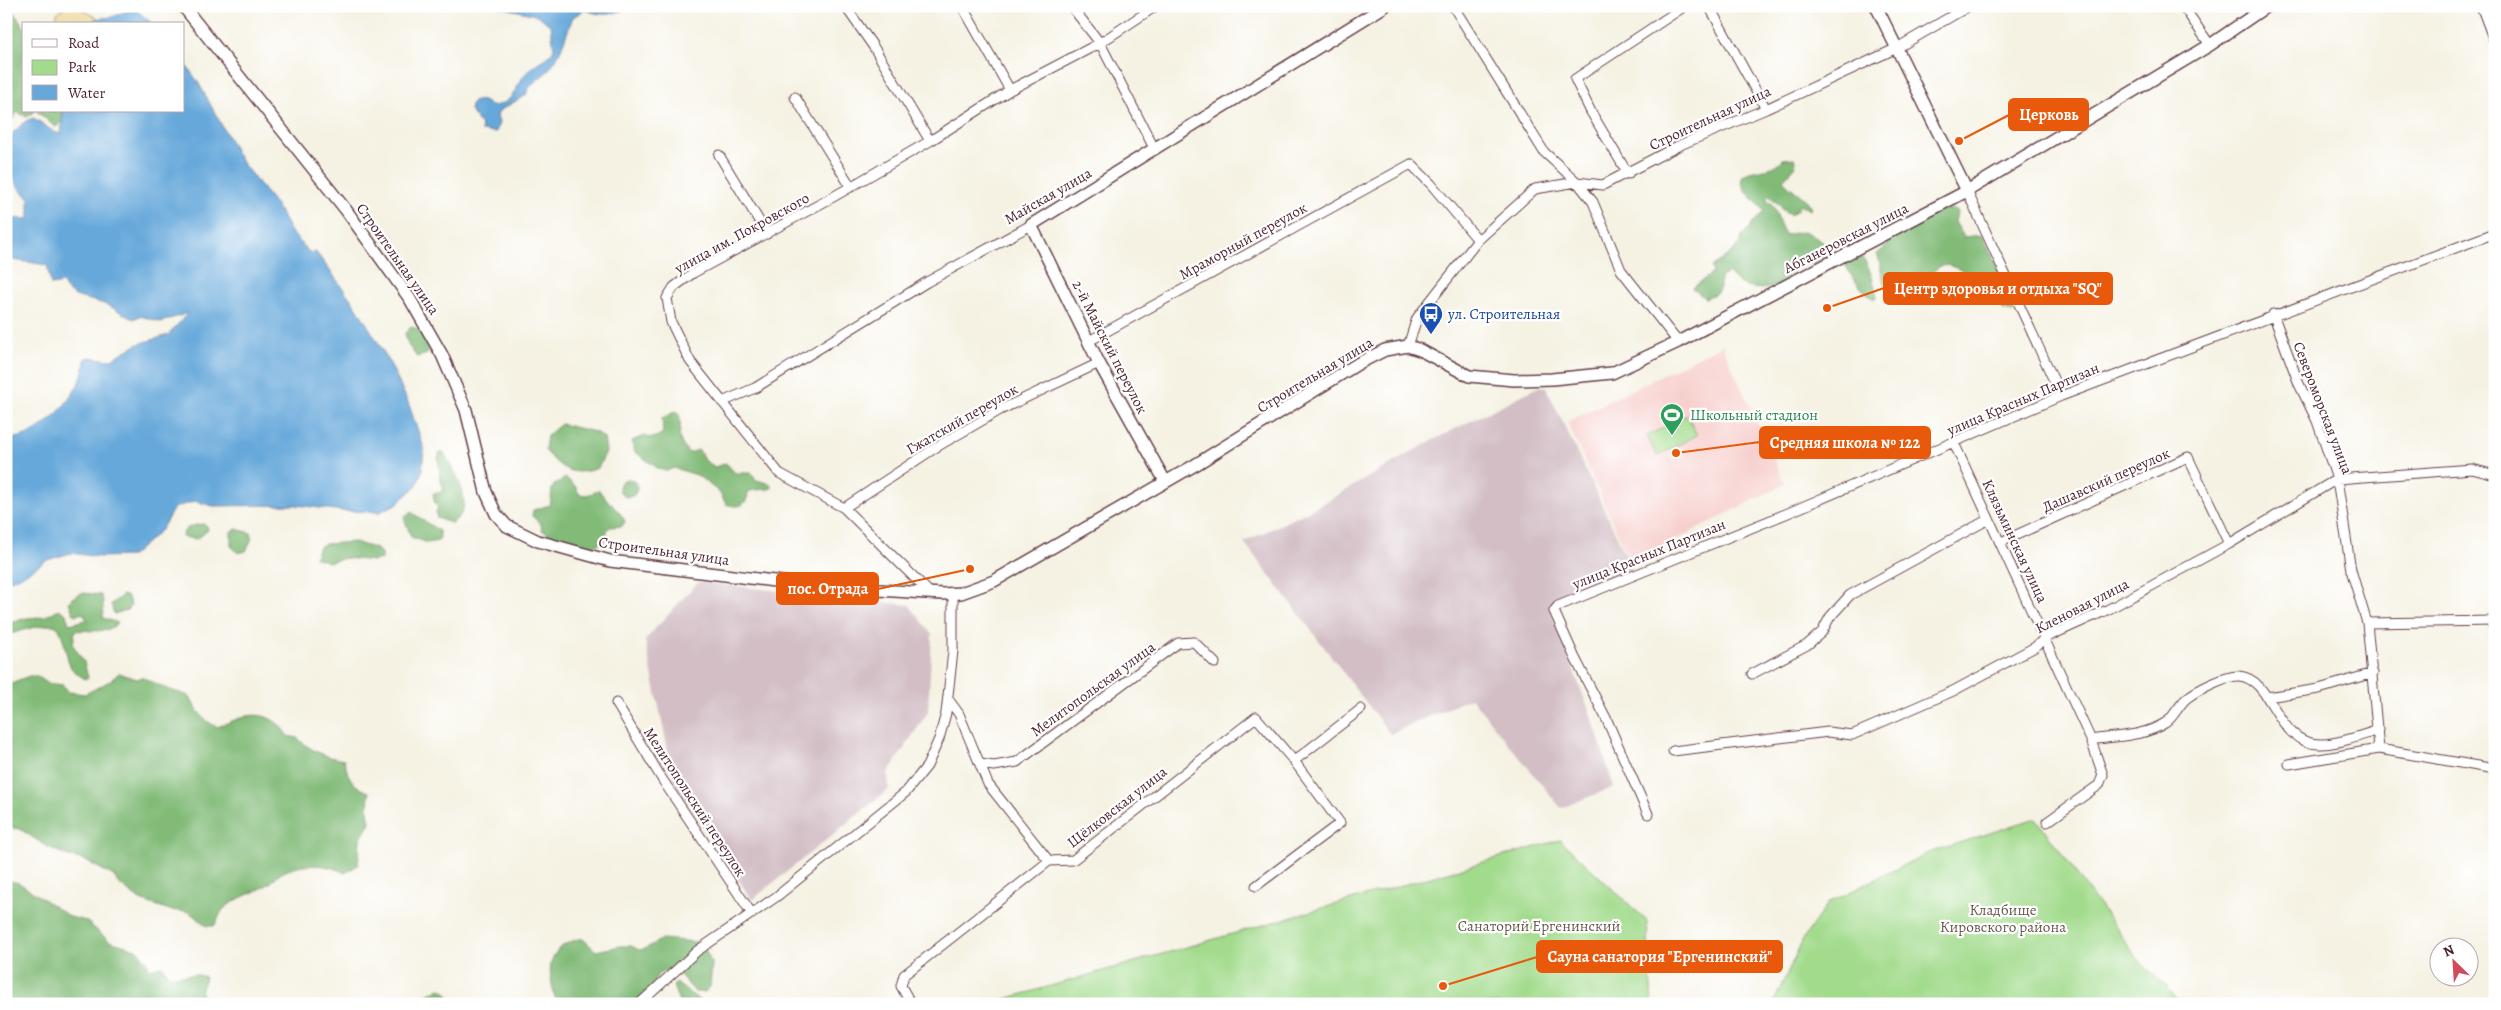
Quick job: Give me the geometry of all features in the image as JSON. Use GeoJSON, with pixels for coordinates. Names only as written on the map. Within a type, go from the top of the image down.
{"type":"FeatureCollection","features":[{"type":"Feature","properties":{"kind":"street","name":"Строительная улица"},"geometry":{"type":"LineString","coordinates":[[183,6],[202,32],[264,105],[370,241],[418,313],[442,355],[466,410],[486,492],[496,514],[507,526],[538,541],[610,561],[815,586],[953,594],[994,581],[1195,465],[1360,363],[1384,350],[1408,346],[1417,318],[1478,240],[1535,189],[1577,182],[1603,185],[1628,174],[1680,145],[1766,109],[1897,48],[1969,6]]}},
{"type":"Feature","properties":{"kind":"street"},"geometry":{"type":"LineString","coordinates":[[845,6],[873,46],[930,141]]}},
{"type":"Feature","properties":{"kind":"street"},"geometry":{"type":"LineString","coordinates":[[962,6],[1010,90]]}},
{"type":"Feature","properties":{"kind":"street"},"geometry":{"type":"LineString","coordinates":[[1071,6],[1100,43],[1155,150]]}},
{"type":"Feature","properties":{"kind":"street","name":"улица им. Покровского"},"geometry":{"type":"LineString","coordinates":[[929,592],[844,508],[778,473],[690,361],[672,322],[668,298],[674,287],[692,273],[768,234],[851,187],[930,141],[1010,90],[1100,43],[1156,6]]}},
{"type":"Feature","properties":{"kind":"street","name":"Майская улица"},"geometry":{"type":"LineString","coordinates":[[722,402],[755,388],[927,282],[1031,225],[1385,6]]}},
{"type":"Feature","properties":{"kind":"street"},"geometry":{"type":"LineString","coordinates":[[1453,6],[1544,152],[1577,182],[1593,202],[1621,270],[1678,342]]}},
{"type":"Feature","properties":{"kind":"street"},"geometry":{"type":"LineString","coordinates":[[1628,174],[1591,112],[1575,78],[1685,6]]}},
{"type":"Feature","properties":{"kind":"street"},"geometry":{"type":"LineString","coordinates":[[1709,6],[1766,109]]}},
{"type":"Feature","properties":{"kind":"street"},"geometry":{"type":"LineString","coordinates":[[1876,6],[1967,191],[2061,396]]}},
{"type":"Feature","properties":{"kind":"street"},"geometry":{"type":"LineString","coordinates":[[2183,6],[2210,45]]}},
{"type":"Feature","properties":{"kind":"street","name":"Абганеровская улица"},"geometry":{"type":"LineString","coordinates":[[1408,346],[1420,350],[1469,376],[1514,380],[1552,380],[1612,373],[1678,342],[1967,191],[2210,45],[2267,6]]}},
{"type":"Feature","properties":{"kind":"street"},"geometry":{"type":"LineString","coordinates":[[2481,6],[2495,43]]}},
{"type":"Feature","properties":{"kind":"street"},"geometry":{"type":"LineString","coordinates":[[795,98],[851,187]]}},
{"type":"Feature","properties":{"kind":"street"},"geometry":{"type":"LineString","coordinates":[[720,155],[768,234]]}},
{"type":"Feature","properties":{"kind":"street","name":"Мраморный переулок"},"geometry":{"type":"LineString","coordinates":[[1089,342],[1411,164],[1431,184],[1478,240]]}},
{"type":"Feature","properties":{"kind":"street","name":"2-й Майский переулок"},"geometry":{"type":"LineString","coordinates":[[1031,225],[1099,363],[1165,482]]}},
{"type":"Feature","properties":{"kind":"street","name":"улица Красных Партизан"},"geometry":{"type":"LineString","coordinates":[[1648,814],[1606,718],[1563,632],[1554,611],[1558,606],[1954,443],[2061,396],[2272,314],[2495,233]]}},
{"type":"Feature","properties":{"kind":"street","name":"Североморская улица"},"geometry":{"type":"LineString","coordinates":[[2272,314],[2299,384],[2316,421],[2337,479],[2351,570],[2367,623],[2380,749]]}},
{"type":"Feature","properties":{"kind":"street","name":"Гжатский переулок"},"geometry":{"type":"LineString","coordinates":[[844,508],[938,446],[1000,410],[1099,363]]}},
{"type":"Feature","properties":{"kind":"street","name":"Клязьминская улица"},"geometry":{"type":"LineString","coordinates":[[1954,443],[2091,740],[2103,775],[2100,785],[2047,822]]}},
{"type":"Feature","properties":{"kind":"street","name":"Дашавский переулок"},"geometry":{"type":"LineString","coordinates":[[2001,542],[2188,457],[2229,544]]}},
{"type":"Feature","properties":{"kind":"street","name":"Кленовая улица"},"geometry":{"type":"LineString","coordinates":[[1673,751],[1828,732],[1852,735],[1953,691],[2035,647],[2045,638],[2106,610],[2229,544],[2337,479],[2472,469],[2495,475]]}},
{"type":"Feature","properties":{"kind":"street"},"geometry":{"type":"LineString","coordinates":[[1752,674],[1807,645],[1822,632],[1830,617],[1850,595],[1989,519]]}},
{"type":"Feature","properties":{"kind":"street"},"geometry":{"type":"LineString","coordinates":[[639,1004],[697,951],[752,914],[812,869],[906,792],[927,766],[939,739],[948,699],[953,651],[953,594]]}},
{"type":"Feature","properties":{"kind":"street"},"geometry":{"type":"LineString","coordinates":[[2367,623],[2495,621]]}},
{"type":"Feature","properties":{"kind":"street","name":"Мелитопольская улица"},"geometry":{"type":"LineString","coordinates":[[980,764],[994,766],[1017,762],[1178,643],[1194,642],[1215,663]]}},
{"type":"Feature","properties":{"kind":"street"},"geometry":{"type":"LineString","coordinates":[[2267,697],[2319,689],[2372,673]]}},
{"type":"Feature","properties":{"kind":"street"},"geometry":{"type":"LineString","coordinates":[[2091,740],[2116,738],[2152,729],[2166,722],[2187,698],[2232,676],[2242,676],[2255,685],[2267,697],[2286,729],[2312,744],[2343,740],[2378,730]]}},
{"type":"Feature","properties":{"kind":"street"},"geometry":{"type":"LineString","coordinates":[[911,1004],[901,986],[904,975],[1049,861],[988,784],[959,714],[948,699]]}},
{"type":"Feature","properties":{"kind":"street","name":"Мелитопольский переулок"},"geometry":{"type":"LineString","coordinates":[[616,704],[662,779],[752,914]]}},
{"type":"Feature","properties":{"kind":"street"},"geometry":{"type":"LineString","coordinates":[[1256,886],[1340,823],[1294,761],[1361,709]]}},
{"type":"Feature","properties":{"kind":"street","name":"Щёлковская улица"},"geometry":{"type":"LineString","coordinates":[[1049,861],[1073,860],[1256,717],[1294,761]]}},
{"type":"Feature","properties":{"kind":"street"},"geometry":{"type":"LineString","coordinates":[[2289,764],[2380,749],[2495,769]]}},
{"type":"Feature","properties":{"kind":"shaded area"},"geometry":{"type":"Polygon","coordinates":[[[1722,345],[1785,484],[1631,563],[1567,422],[1722,345]]]}},
{"type":"Feature","properties":{"kind":"shaded area"},"geometry":{"type":"Polygon","coordinates":[[[1540,386],[1546,387],[1633,570],[1555,606],[1552,613],[1593,721],[1614,787],[1561,808],[1471,698],[1390,734],[1244,542],[1315,508],[1429,442],[1540,386]]]}},
{"type":"Feature","properties":{"kind":"shaded area"},"geometry":{"type":"Polygon","coordinates":[[[698,582],[909,605],[932,634],[928,712],[888,773],[889,789],[752,900],[675,784],[645,640],[698,582]]]}},
{"type":"Feature","properties":{"kind":"green space"},"geometry":{"type":"Polygon","coordinates":[[[6,6],[10,6],[22,24],[22,112],[34,112],[27,117],[17,112],[13,119],[8,120],[6,6]]]}},
{"type":"Feature","properties":{"kind":"green space"},"geometry":{"type":"Polygon","coordinates":[[[37,112],[63,112],[62,122],[56,127],[37,112]]]}},
{"type":"Feature","properties":{"kind":"green space"},"geometry":{"type":"Polygon","coordinates":[[[1794,158],[1796,166],[1783,180],[1808,201],[1811,205],[1810,210],[1799,204],[1797,210],[1790,215],[1768,195],[1767,199],[1774,208],[1786,235],[1801,232],[1808,233],[1816,237],[1833,252],[1814,263],[1795,266],[1789,276],[1773,287],[1759,289],[1745,286],[1729,273],[1720,277],[1720,288],[1715,294],[1705,298],[1692,288],[1713,273],[1712,267],[1733,251],[1740,243],[1742,236],[1764,211],[1745,190],[1741,182],[1743,175],[1774,166],[1783,159],[1794,158]]]}},
{"type":"Feature","properties":{"kind":"green space"},"geometry":{"type":"Polygon","coordinates":[[[1951,209],[1957,212],[1955,222],[1964,237],[1982,235],[2014,301],[2013,312],[2003,310],[2000,302],[1984,296],[1961,270],[1950,265],[1940,266],[1917,284],[1896,292],[1888,289],[1883,279],[1877,254],[1887,246],[1889,237],[1942,210],[1951,209]]]}},
{"type":"Feature","properties":{"kind":"green space"},"geometry":{"type":"Polygon","coordinates":[[[1857,253],[1865,261],[1870,272],[1877,296],[1874,299],[1856,282],[1844,261],[1857,253]]]}},
{"type":"Feature","properties":{"kind":"green space"},"geometry":{"type":"Polygon","coordinates":[[[411,327],[423,335],[429,349],[427,354],[417,357],[408,345],[405,333],[411,327]]]}},
{"type":"Feature","properties":{"kind":"green space"},"geometry":{"type":"Polygon","coordinates":[[[677,411],[680,417],[679,436],[683,446],[689,453],[699,450],[704,460],[715,467],[726,463],[735,473],[751,473],[756,480],[771,484],[772,488],[748,492],[746,501],[741,505],[726,504],[719,492],[697,475],[674,468],[666,471],[659,469],[635,452],[632,441],[644,436],[652,438],[659,436],[663,432],[662,418],[677,411]]]}},
{"type":"Feature","properties":{"kind":"green space","name":"Школьный стадион"},"geometry":{"type":"Polygon","coordinates":[[[1687,415],[1697,435],[1657,456],[1647,436],[1687,415]]]}},
{"type":"Feature","properties":{"kind":"green space"},"geometry":{"type":"Polygon","coordinates":[[[561,424],[595,432],[604,438],[606,452],[598,468],[581,472],[568,470],[557,463],[545,450],[547,436],[561,424]]]}},
{"type":"Feature","properties":{"kind":"green space"},"geometry":{"type":"Polygon","coordinates":[[[440,452],[444,453],[453,469],[462,489],[464,499],[463,509],[459,517],[451,523],[437,518],[436,512],[438,507],[435,504],[433,493],[440,493],[444,487],[440,477],[438,459],[440,452]]]}},
{"type":"Feature","properties":{"kind":"green space"},"geometry":{"type":"Polygon","coordinates":[[[566,478],[576,487],[579,494],[587,495],[599,490],[624,518],[625,522],[622,526],[610,527],[607,530],[606,540],[594,546],[576,546],[569,541],[561,541],[542,530],[541,524],[532,516],[533,510],[550,505],[553,486],[566,478]]]}},
{"type":"Feature","properties":{"kind":"green space"},"geometry":{"type":"Polygon","coordinates":[[[628,479],[634,482],[637,488],[634,494],[628,497],[622,494],[619,488],[622,482],[628,479]]]}},
{"type":"Feature","properties":{"kind":"green space"},"geometry":{"type":"Polygon","coordinates":[[[411,512],[439,531],[440,537],[438,541],[427,543],[411,537],[404,518],[411,512]]]}},
{"type":"Feature","properties":{"kind":"green space"},"geometry":{"type":"Polygon","coordinates":[[[203,524],[207,526],[208,530],[197,539],[182,537],[187,529],[203,524]]]}},
{"type":"Feature","properties":{"kind":"green space"},"geometry":{"type":"Polygon","coordinates":[[[236,529],[251,533],[252,538],[246,551],[238,553],[231,546],[231,532],[236,529]]]}},
{"type":"Feature","properties":{"kind":"green space"},"geometry":{"type":"Polygon","coordinates":[[[354,542],[377,549],[382,555],[382,559],[373,561],[346,558],[328,562],[315,557],[319,547],[325,544],[354,542]]]}},
{"type":"Feature","properties":{"kind":"green space"},"geometry":{"type":"Polygon","coordinates":[[[82,593],[101,595],[103,618],[118,623],[109,629],[75,631],[73,645],[84,662],[88,678],[85,679],[72,669],[57,627],[53,625],[41,626],[6,635],[6,624],[27,618],[44,617],[59,609],[66,614],[69,624],[87,620],[83,613],[76,615],[73,613],[69,602],[72,598],[82,593]]]}},
{"type":"Feature","properties":{"kind":"green space"},"geometry":{"type":"Polygon","coordinates":[[[123,595],[128,597],[131,606],[127,610],[114,614],[111,604],[123,595]]]}},
{"type":"Feature","properties":{"kind":"green space"},"geometry":{"type":"Polygon","coordinates":[[[119,673],[137,679],[142,677],[167,689],[189,696],[204,718],[217,727],[246,716],[259,715],[267,717],[280,726],[287,736],[298,738],[318,752],[344,760],[347,771],[355,784],[369,792],[368,812],[370,822],[360,840],[358,865],[345,873],[329,867],[312,865],[286,871],[265,886],[231,903],[222,911],[214,926],[207,926],[189,912],[170,910],[140,900],[118,883],[114,876],[84,860],[66,855],[46,846],[20,829],[6,827],[6,685],[29,676],[37,676],[47,683],[63,685],[69,692],[85,694],[110,681],[119,673]]]}},
{"type":"Feature","properties":{"kind":"green space","name":"Кладбище Кировского района"},"geometry":{"type":"Polygon","coordinates":[[[2036,818],[2139,960],[2175,996],[2179,1004],[1773,1004],[1803,939],[1828,903],[1928,853],[2036,818]]]}},
{"type":"Feature","properties":{"kind":"green space","name":"Санаторий Ергенинский"},"geometry":{"type":"Polygon","coordinates":[[[1560,840],[1647,921],[1652,1004],[988,1004],[1560,840]]]}},
{"type":"Feature","properties":{"kind":"green space"},"geometry":{"type":"Polygon","coordinates":[[[6,880],[19,883],[70,917],[86,921],[109,941],[136,949],[147,962],[149,969],[162,966],[169,975],[205,977],[201,994],[211,1000],[244,1004],[6,1004],[6,880]]]}},
{"type":"Feature","properties":{"kind":"green space"},"geometry":{"type":"Polygon","coordinates":[[[578,939],[583,939],[596,951],[620,946],[631,946],[639,950],[645,949],[662,939],[696,942],[705,950],[712,963],[710,987],[705,992],[695,992],[674,968],[658,974],[651,988],[635,1004],[562,1004],[555,998],[550,968],[551,962],[557,951],[578,939]]]}},
{"type":"Feature","properties":{"kind":"green space"},"geometry":{"type":"Polygon","coordinates":[[[676,983],[698,999],[699,1004],[680,1004],[673,986],[676,983]]]}},
{"type":"Feature","properties":{"kind":"green space"},"geometry":{"type":"Polygon","coordinates":[[[440,988],[447,993],[450,1000],[448,1004],[426,1002],[426,996],[440,988]]]}},
{"type":"Feature","properties":{"kind":"sand"},"geometry":{"type":"Polygon","coordinates":[[[65,6],[81,6],[83,10],[98,18],[91,22],[55,22],[57,13],[65,6]]]}},
{"type":"Feature","properties":{"kind":"water"},"geometry":{"type":"Polygon","coordinates":[[[498,6],[628,6],[618,12],[607,14],[585,10],[573,17],[561,50],[547,72],[530,86],[526,95],[499,111],[497,115],[499,123],[496,132],[481,131],[482,126],[470,110],[472,102],[481,100],[492,106],[506,101],[515,92],[525,74],[554,49],[551,26],[539,16],[498,6]]]}},
{"type":"Feature","properties":{"kind":"water"},"geometry":{"type":"Polygon","coordinates":[[[135,9],[151,22],[90,22],[115,16],[135,9]]]}},
{"type":"Feature","properties":{"kind":"water"},"geometry":{"type":"Polygon","coordinates":[[[185,63],[198,82],[243,164],[276,205],[291,232],[310,253],[316,252],[356,306],[388,359],[408,402],[424,448],[422,471],[417,485],[398,503],[380,512],[343,511],[297,505],[213,506],[195,501],[174,508],[161,530],[132,556],[99,557],[71,553],[47,560],[20,577],[6,581],[6,439],[33,432],[58,412],[69,400],[77,386],[83,373],[85,360],[89,357],[110,360],[138,344],[168,335],[188,313],[161,322],[140,316],[133,319],[105,304],[74,295],[63,283],[51,285],[47,265],[13,260],[6,252],[6,218],[29,219],[29,197],[18,187],[14,179],[9,163],[6,139],[26,121],[33,118],[54,132],[61,134],[63,112],[185,112],[185,63]]]}},
{"type":"Feature","properties":{"kind":"place","name":"Церковь"},"geometry":{"type":"Point","coordinates":[1959,141]}},
{"type":"Feature","properties":{"kind":"place","name":"Центр здоровья и отдыха \"SQ\""},"geometry":{"type":"Point","coordinates":[1827,308]}},
{"type":"Feature","properties":{"kind":"place","name":"ул. Строительная"},"geometry":{"type":"Point","coordinates":[1431,335]}},
{"type":"Feature","properties":{"kind":"place","name":"Школьный стадион"},"geometry":{"type":"Point","coordinates":[1672,436]}},
{"type":"Feature","properties":{"kind":"place","name":"Средняя школа № 122"},"geometry":{"type":"Point","coordinates":[1676,453]}},
{"type":"Feature","properties":{"kind":"place","name":"пос. Отрада"},"geometry":{"type":"Point","coordinates":[970,569]}},
{"type":"Feature","properties":{"kind":"place","name":"Сауна санатория \"Ергенинский\""},"geometry":{"type":"Point","coordinates":[1443,986]}}]}
